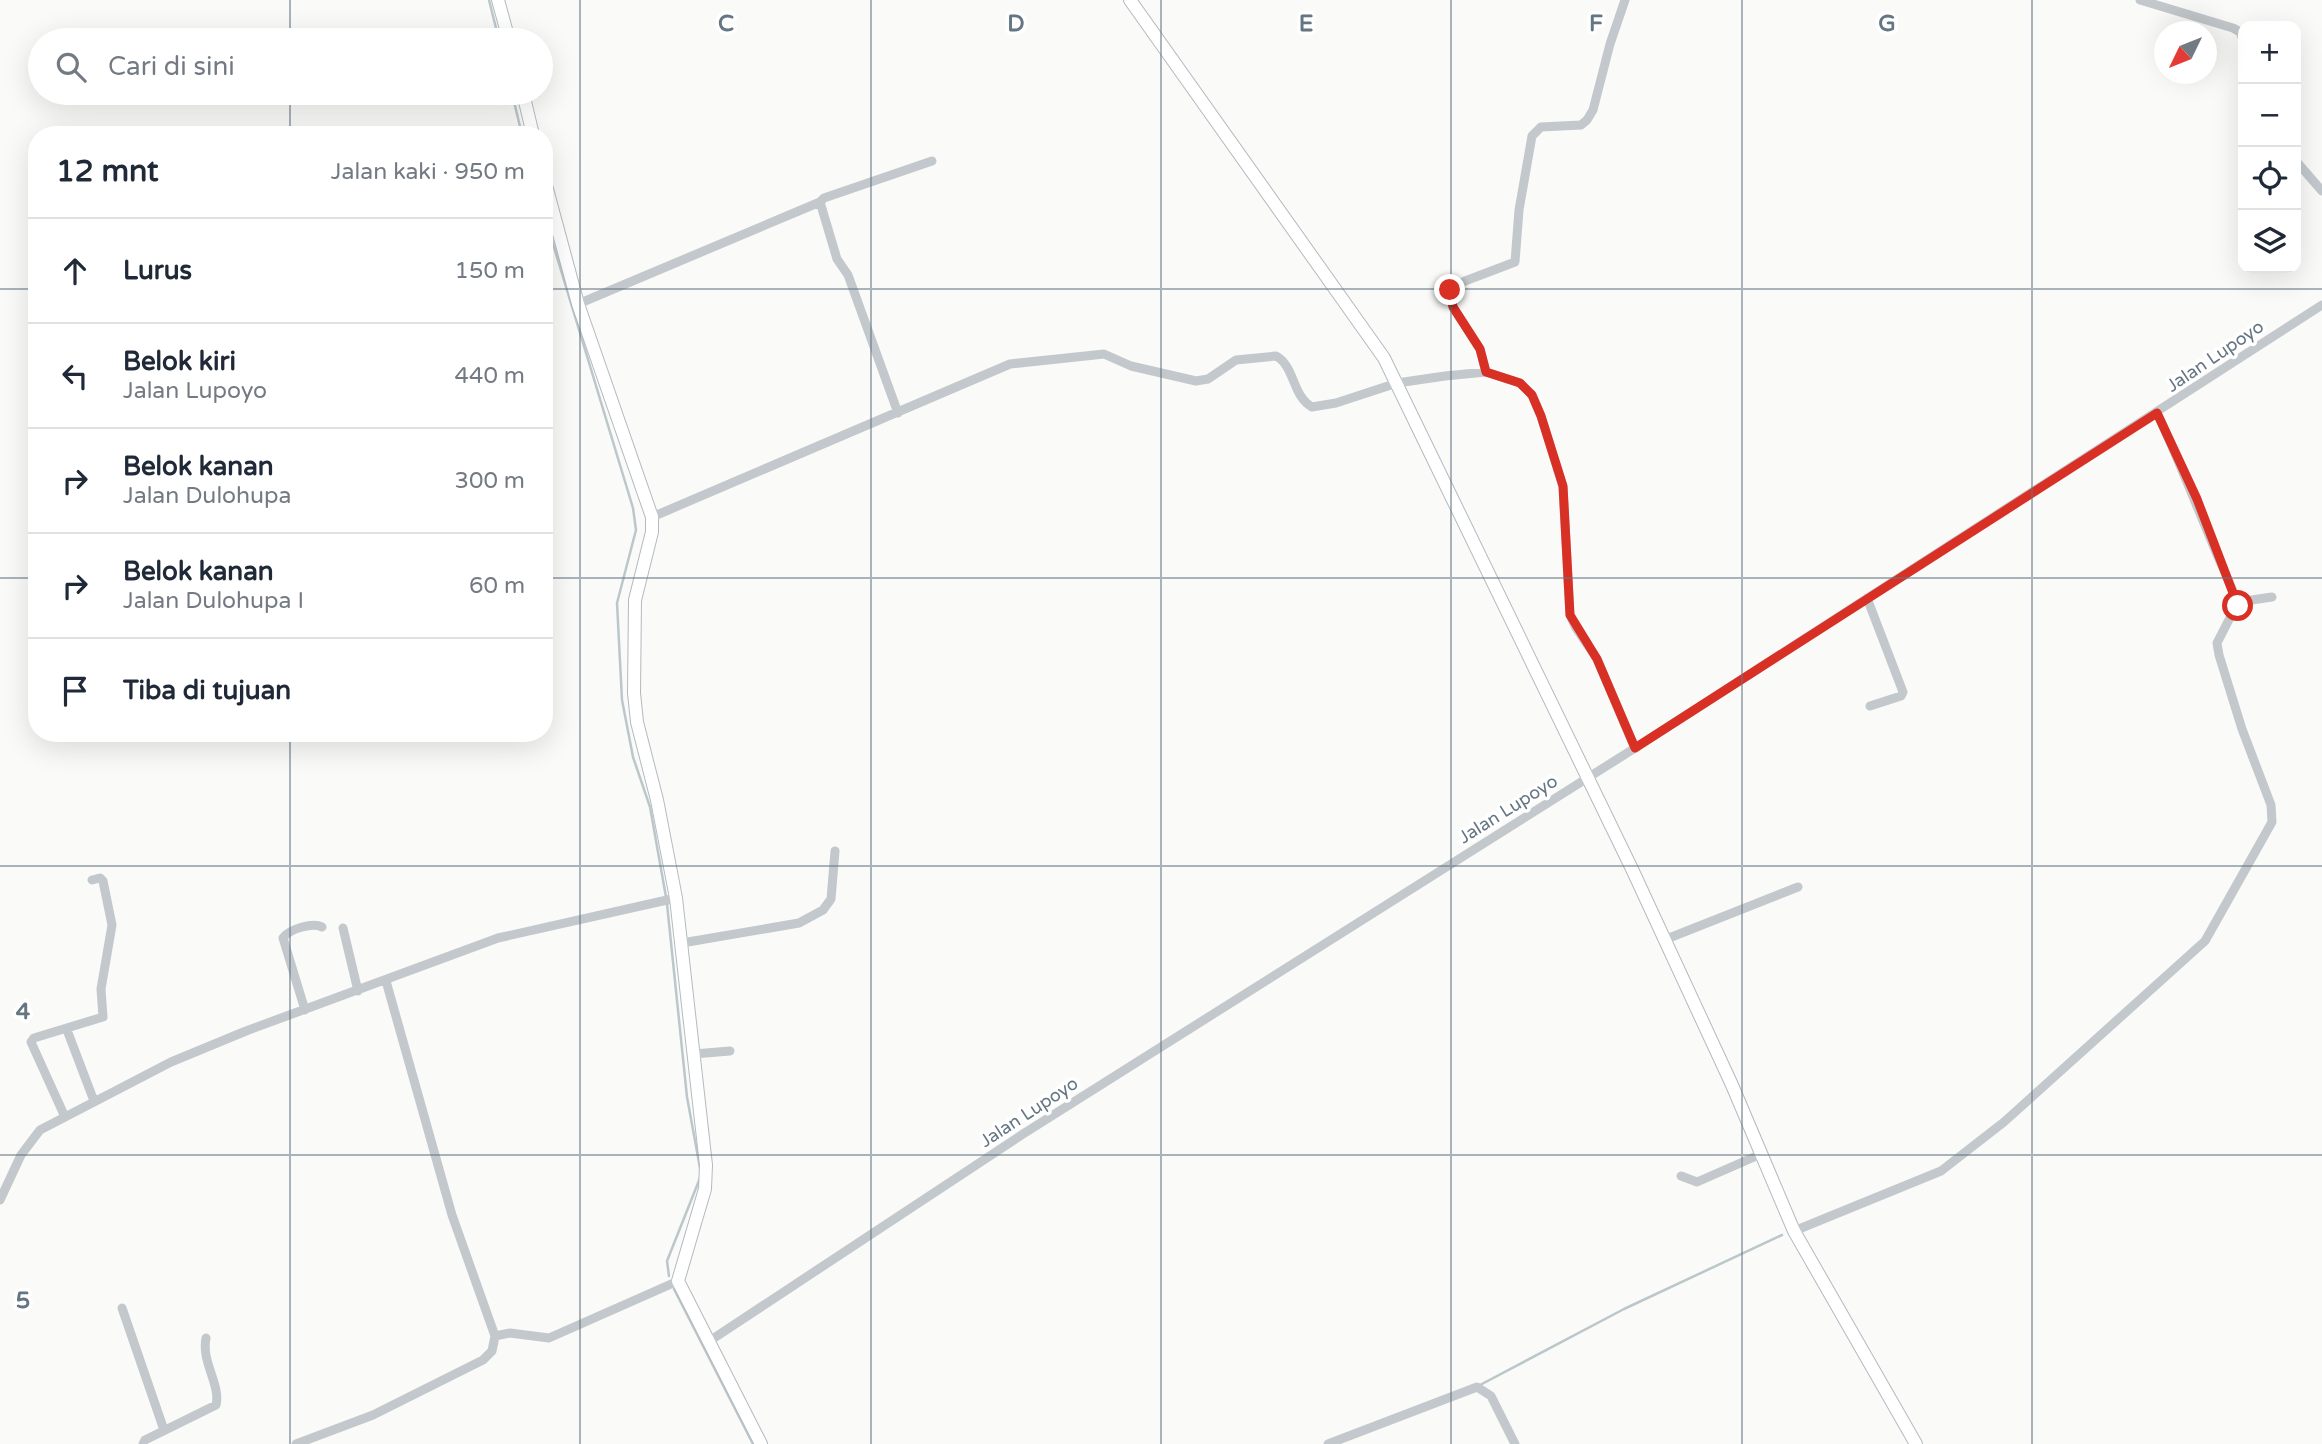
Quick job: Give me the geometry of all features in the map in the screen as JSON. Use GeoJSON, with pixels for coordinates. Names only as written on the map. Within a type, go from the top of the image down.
{"type":"FeatureCollection","features":[{"type":"Feature","properties":{"kind":"street"},"geometry":{"type":"LineString","coordinates":[[498,0],[506,28]]}},
{"type":"Feature","properties":{"kind":"street"},"geometry":{"type":"LineString","coordinates":[[1130,0],[1371,337],[1397,383],[1586,772],[1794,1231],[1916,1444]]}},
{"type":"Feature","properties":{"kind":"street"},"geometry":{"type":"LineString","coordinates":[[1486,372],[1480,349],[1453,307],[1450,290],[1465,281],[1515,262],[1519,210],[1532,136],[1541,127],[1581,125],[1587,120],[1593,110],[1610,44],[1625,0]]}},
{"type":"Feature","properties":{"kind":"street"},"geometry":{"type":"LineString","coordinates":[[2140,0],[2174,5],[2238,31]]}},
{"type":"Feature","properties":{"kind":"street"},"geometry":{"type":"LineString","coordinates":[[526,105],[531,126]]}},
{"type":"Feature","properties":{"kind":"street"},"geometry":{"type":"LineString","coordinates":[[578,304],[820,202],[932,161]]}},
{"type":"Feature","properties":{"kind":"street"},"geometry":{"type":"LineString","coordinates":[[2301,167],[2322,191]]}},
{"type":"Feature","properties":{"kind":"street"},"geometry":{"type":"LineString","coordinates":[[820,202],[836,259],[848,275],[898,413]]}},
{"type":"Feature","properties":{"kind":"street"},"geometry":{"type":"LineString","coordinates":[[553,211],[578,304],[652,517],[652,532],[635,600],[634,693],[637,722],[657,800],[670,900],[687,942],[706,1175],[678,1281],[761,1444]]}},
{"type":"Feature","properties":{"kind":"street","name":"Jalan Lupoyo"},"geometry":{"type":"LineString","coordinates":[[707,1334],[1586,772],[1635,748],[2322,305]]}},
{"type":"Feature","properties":{"kind":"street"},"geometry":{"type":"LineString","coordinates":[[652,517],[1010,365],[1104,354],[1131,366],[1196,381],[1208,379],[1236,360],[1276,356],[1282,359],[1301,398],[1312,407],[1336,403],[1397,383],[1486,372],[1520,383],[1532,395],[1541,416],[1563,486],[1570,615],[1597,659],[1635,748]]}},
{"type":"Feature","properties":{"kind":"street"},"geometry":{"type":"LineString","coordinates":[[1794,1231],[1941,1171],[2004,1122],[2205,941],[2274,817],[2219,655],[2217,643],[2223,628],[2237,610],[2238,602],[2217,555],[2197,499],[2157,413]]}},
{"type":"Feature","properties":{"kind":"street"},"geometry":{"type":"LineString","coordinates":[[2238,602],[2272,597]]}},
{"type":"Feature","properties":{"kind":"street"},"geometry":{"type":"LineString","coordinates":[[1867,598],[1903,692],[1901,696],[1870,706]]}},
{"type":"Feature","properties":{"kind":"street"},"geometry":{"type":"LineString","coordinates":[[687,942],[799,923],[823,910],[831,899],[835,850]]}},
{"type":"Feature","properties":{"kind":"street"},"geometry":{"type":"LineString","coordinates":[[65,1117],[31,1042],[34,1038],[103,1017],[101,989],[112,925],[102,878],[92,880]]}},
{"type":"Feature","properties":{"kind":"street"},"geometry":{"type":"LineString","coordinates":[[1664,940],[1798,887]]}},
{"type":"Feature","properties":{"kind":"street"},"geometry":{"type":"LineString","coordinates":[[0,1200],[32,1138],[40,1130],[213,1044],[498,938],[670,900]]}},
{"type":"Feature","properties":{"kind":"street"},"geometry":{"type":"LineString","coordinates":[[305,1010],[283,938],[287,932],[314,925],[322,928]]}},
{"type":"Feature","properties":{"kind":"street"},"geometry":{"type":"LineString","coordinates":[[343,928],[358,991]]}},
{"type":"Feature","properties":{"kind":"street"},"geometry":{"type":"LineString","coordinates":[[296,1444],[373,1415],[474,1365],[489,1355],[495,1336],[455,1226],[386,981]]}},
{"type":"Feature","properties":{"kind":"street"},"geometry":{"type":"LineString","coordinates":[[67,1030],[94,1101]]}},
{"type":"Feature","properties":{"kind":"street"},"geometry":{"type":"LineString","coordinates":[[698,1053],[730,1051]]}},
{"type":"Feature","properties":{"kind":"street"},"geometry":{"type":"LineString","coordinates":[[1682,1176],[1697,1182],[1761,1154]]}},
{"type":"Feature","properties":{"kind":"street"},"geometry":{"type":"LineString","coordinates":[[495,1336],[510,1333],[539,1339],[549,1338],[678,1281]]}},
{"type":"Feature","properties":{"kind":"street"},"geometry":{"type":"LineString","coordinates":[[122,1308],[164,1430]]}},
{"type":"Feature","properties":{"kind":"street"},"geometry":{"type":"LineString","coordinates":[[142,1444],[164,1430],[216,1405],[217,1396],[204,1358],[206,1338]]}},
{"type":"Feature","properties":{"kind":"street"},"geometry":{"type":"LineString","coordinates":[[1328,1444],[1477,1387],[1491,1396],[1515,1444]]}},
{"type":"Feature","properties":{"kind":"waterway"},"geometry":{"type":"LineString","coordinates":[[489,0],[496,28]]}},
{"type":"Feature","properties":{"kind":"waterway"},"geometry":{"type":"LineString","coordinates":[[515,105],[520,126]]}},
{"type":"Feature","properties":{"kind":"waterway"},"geometry":{"type":"LineString","coordinates":[[553,244],[633,508],[636,530],[617,603],[622,700],[633,757],[650,807],[666,897]]}},
{"type":"Feature","properties":{"kind":"waterway"},"geometry":{"type":"LineString","coordinates":[[667,904],[687,1097],[700,1168]]}},
{"type":"Feature","properties":{"kind":"waterway"},"geometry":{"type":"LineString","coordinates":[[669,1276],[667,1261],[700,1178]]}},
{"type":"Feature","properties":{"kind":"waterway"},"geometry":{"type":"LineString","coordinates":[[1480,1385],[1624,1309],[1782,1235]]}},
{"type":"Feature","properties":{"kind":"waterway"},"geometry":{"type":"LineString","coordinates":[[674,1289],[753,1444]]}},
{"type":"Feature","properties":{"kind":"route"},"geometry":{"type":"LineString","coordinates":[[1450,290],[1453,307],[1475,339],[1486,372],[1520,383],[1532,395],[1541,416],[1563,486],[1570,615],[1597,659],[1635,748],[2157,413],[2197,499],[2238,606]]}}]}
